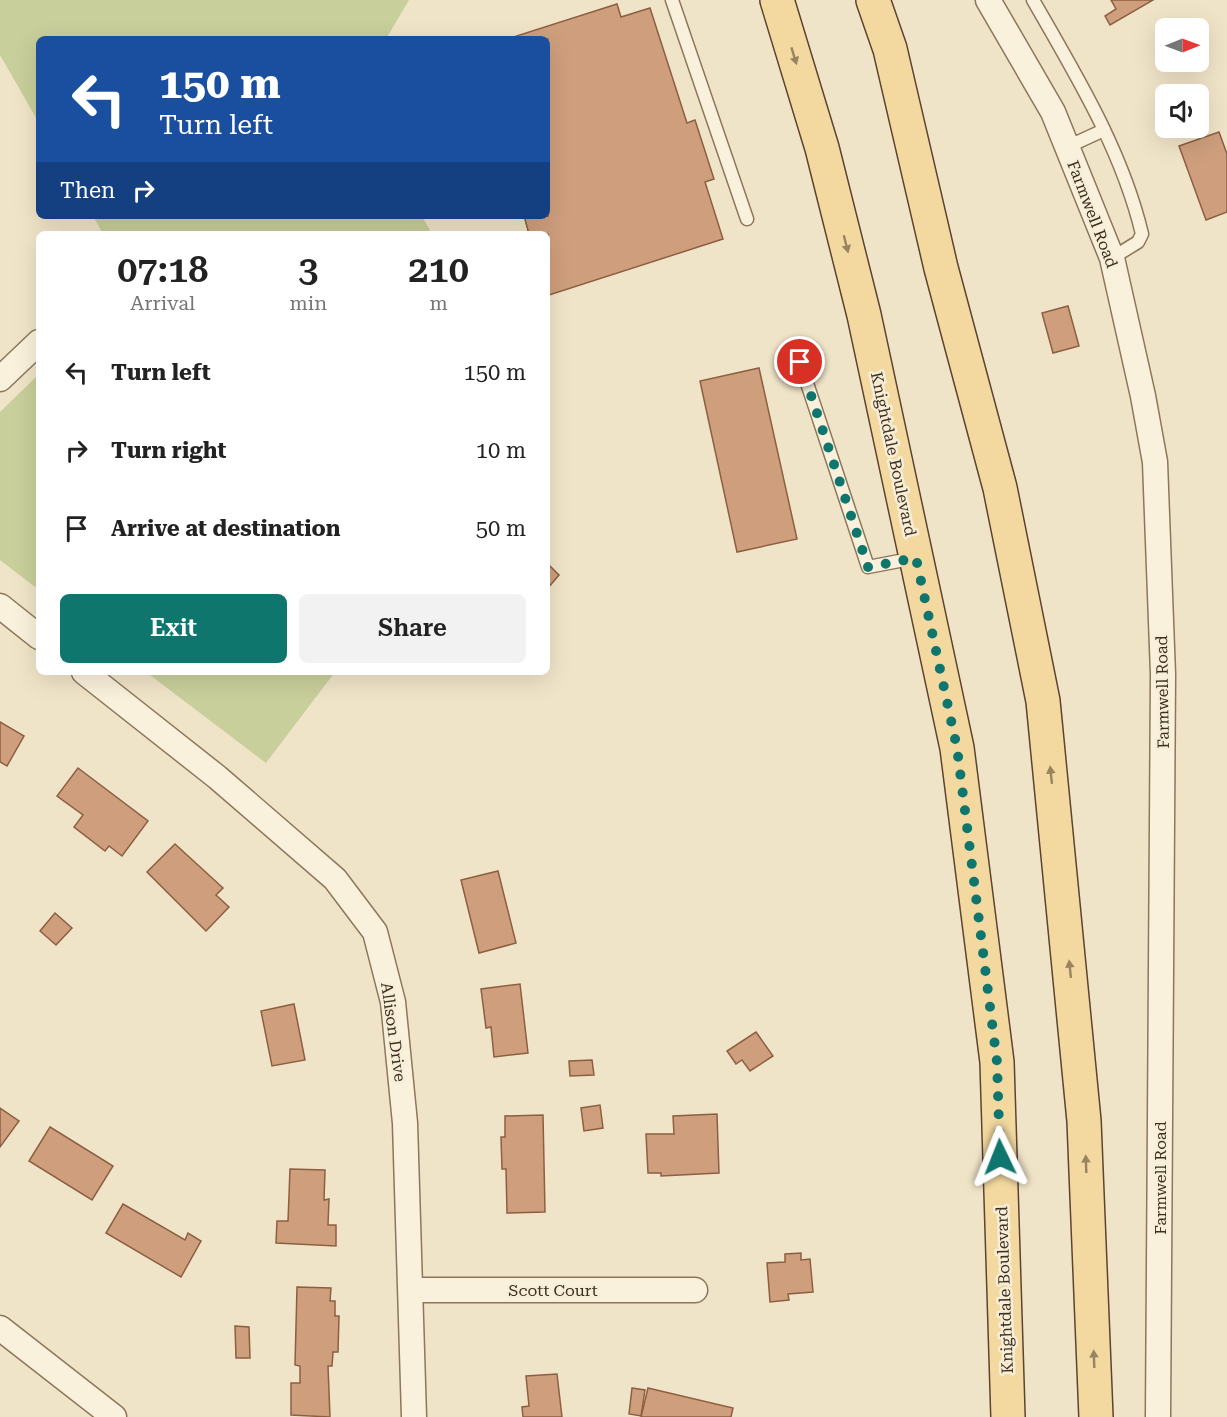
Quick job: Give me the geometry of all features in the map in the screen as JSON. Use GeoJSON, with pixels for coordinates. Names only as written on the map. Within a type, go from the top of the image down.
{"type":"FeatureCollection","features":[{"type":"Feature","properties":{"kind":"main road","name":"Knightdale Boulevard"},"geometry":{"type":"LineString","coordinates":[[777,0],[822,148],[864,315],[957,748],[997,1062],[1008,1417]]}},
{"type":"Feature","properties":{"kind":"main road"},"geometry":{"type":"LineString","coordinates":[[873,0],[890,49],[941,268],[1000,488],[1043,701],[1084,1121],[1096,1417]]}},
{"type":"Feature","properties":{"kind":"street","name":"Farmwell Road"},"geometry":{"type":"LineString","coordinates":[[988,0],[1053,112],[1112,258],[1143,396],[1155,462],[1163,674],[1158,1417]]}},
{"type":"Feature","properties":{"kind":"street"},"geometry":{"type":"LineString","coordinates":[[0,378],[36,345]]}},
{"type":"Feature","properties":{"kind":"street"},"geometry":{"type":"LineString","coordinates":[[0,606],[36,635]]}},
{"type":"Feature","properties":{"kind":"street","name":"Allison Drive"},"geometry":{"type":"LineString","coordinates":[[88,675],[217,777],[335,879],[375,932],[393,1002],[405,1123],[414,1417]]}},
{"type":"Feature","properties":{"kind":"street","name":"Scott Court"},"geometry":{"type":"LineString","coordinates":[[411,1290],[695,1290]]}},
{"type":"Feature","properties":{"kind":"street"},"geometry":{"type":"LineString","coordinates":[[0,1328],[114,1417]]}},
{"type":"Feature","properties":{"kind":"lane"},"geometry":{"type":"LineString","coordinates":[[672,0],[747,219]]}},
{"type":"Feature","properties":{"kind":"lane"},"geometry":{"type":"LineString","coordinates":[[1033,0],[1087,94],[1132,192],[1142,234],[1138,242],[1112,258]]}},
{"type":"Feature","properties":{"kind":"lane"},"geometry":{"type":"LineString","coordinates":[[1067,147],[1104,130]]}},
{"type":"Feature","properties":{"kind":"lane"},"geometry":{"type":"LineString","coordinates":[[800,362],[868,567],[916,558]]}},
{"type":"Feature","properties":{"kind":"green space"},"geometry":{"type":"Polygon","coordinates":[[[0,0],[409,0],[388,36],[36,36],[36,118],[0,55],[0,0]]]}},
{"type":"Feature","properties":{"kind":"green space"},"geometry":{"type":"Polygon","coordinates":[[[95,219],[424,219],[430,231],[101,231],[95,219]]]}},
{"type":"Feature","properties":{"kind":"green space"},"geometry":{"type":"Polygon","coordinates":[[[36,377],[36,588],[0,560],[0,412],[36,377]]]}},
{"type":"Feature","properties":{"kind":"green space"},"geometry":{"type":"Polygon","coordinates":[[[150,675],[333,675],[266,763],[150,675]]]}},
{"type":"Feature","properties":{"kind":"building"},"geometry":{"type":"Polygon","coordinates":[[[1111,0],[1153,0],[1110,25],[1105,16],[1116,9],[1111,0]]]}},
{"type":"Feature","properties":{"kind":"building"},"geometry":{"type":"Polygon","coordinates":[[[617,4],[621,17],[650,8],[687,123],[695,120],[714,179],[705,182],[723,239],[550,295],[550,231],[528,231],[525,219],[550,219],[550,36],[516,36],[617,4]]]}},
{"type":"Feature","properties":{"kind":"building"},"geometry":{"type":"Polygon","coordinates":[[[1219,132],[1227,154],[1227,212],[1206,220],[1179,146],[1202,138],[1209,138],[1209,136],[1219,132]]]}},
{"type":"Feature","properties":{"kind":"building"},"geometry":{"type":"Polygon","coordinates":[[[1068,306],[1079,346],[1053,353],[1042,313],[1068,306]]]}},
{"type":"Feature","properties":{"kind":"building"},"geometry":{"type":"Polygon","coordinates":[[[759,368],[797,539],[737,552],[700,381],[759,368]]]}},
{"type":"Feature","properties":{"kind":"building"},"geometry":{"type":"Polygon","coordinates":[[[550,566],[559,575],[550,586],[550,566]]]}},
{"type":"Feature","properties":{"kind":"building"},"geometry":{"type":"Polygon","coordinates":[[[0,722],[24,736],[7,766],[0,762],[0,722]]]}},
{"type":"Feature","properties":{"kind":"building"},"geometry":{"type":"Polygon","coordinates":[[[78,768],[148,821],[122,856],[109,846],[105,851],[74,827],[83,815],[57,796],[78,768]]]}},
{"type":"Feature","properties":{"kind":"building"},"geometry":{"type":"Polygon","coordinates":[[[175,844],[223,888],[216,895],[229,907],[206,931],[147,872],[175,844]]]}},
{"type":"Feature","properties":{"kind":"building"},"geometry":{"type":"Polygon","coordinates":[[[498,871],[516,943],[479,953],[461,880],[498,871]]]}},
{"type":"Feature","properties":{"kind":"building"},"geometry":{"type":"Polygon","coordinates":[[[55,913],[72,928],[56,945],[40,931],[55,913]]]}},
{"type":"Feature","properties":{"kind":"building"},"geometry":{"type":"Polygon","coordinates":[[[520,984],[528,1053],[494,1057],[491,1027],[486,1028],[481,989],[520,984]]]}},
{"type":"Feature","properties":{"kind":"building"},"geometry":{"type":"Polygon","coordinates":[[[294,1004],[305,1060],[272,1066],[261,1011],[294,1004]]]}},
{"type":"Feature","properties":{"kind":"building"},"geometry":{"type":"Polygon","coordinates":[[[756,1032],[773,1056],[750,1071],[742,1060],[736,1064],[727,1051],[756,1032]]]}},
{"type":"Feature","properties":{"kind":"building"},"geometry":{"type":"Polygon","coordinates":[[[592,1060],[594,1075],[570,1076],[569,1061],[592,1060]]]}},
{"type":"Feature","properties":{"kind":"building"},"geometry":{"type":"Polygon","coordinates":[[[600,1105],[603,1128],[584,1131],[581,1108],[600,1105]]]}},
{"type":"Feature","properties":{"kind":"building"},"geometry":{"type":"Polygon","coordinates":[[[0,1108],[19,1121],[0,1147],[0,1108]]]}},
{"type":"Feature","properties":{"kind":"building"},"geometry":{"type":"Polygon","coordinates":[[[717,1114],[719,1173],[661,1176],[661,1173],[648,1173],[646,1134],[674,1134],[673,1116],[717,1114]]]}},
{"type":"Feature","properties":{"kind":"building"},"geometry":{"type":"Polygon","coordinates":[[[543,1115],[545,1212],[507,1213],[506,1169],[502,1169],[501,1137],[505,1137],[505,1116],[543,1115]]]}},
{"type":"Feature","properties":{"kind":"building"},"geometry":{"type":"Polygon","coordinates":[[[50,1127],[113,1166],[92,1200],[29,1161],[50,1127]]]}},
{"type":"Feature","properties":{"kind":"building"},"geometry":{"type":"Polygon","coordinates":[[[290,1169],[325,1170],[324,1200],[329,1199],[328,1225],[336,1225],[336,1246],[276,1243],[277,1221],[288,1221],[290,1169]]]}},
{"type":"Feature","properties":{"kind":"building"},"geometry":{"type":"Polygon","coordinates":[[[123,1204],[185,1240],[188,1233],[201,1241],[181,1277],[106,1233],[123,1204]]]}},
{"type":"Feature","properties":{"kind":"building"},"geometry":{"type":"Polygon","coordinates":[[[801,1253],[801,1260],[810,1259],[813,1292],[788,1294],[789,1300],[770,1302],[767,1263],[785,1262],[785,1254],[801,1253]]]}},
{"type":"Feature","properties":{"kind":"building"},"geometry":{"type":"Polygon","coordinates":[[[297,1287],[331,1288],[330,1301],[335,1301],[335,1316],[339,1316],[338,1352],[333,1352],[332,1366],[328,1366],[330,1417],[291,1415],[291,1383],[300,1383],[300,1366],[295,1365],[297,1287]]]}},
{"type":"Feature","properties":{"kind":"building"},"geometry":{"type":"Polygon","coordinates":[[[235,1326],[249,1327],[250,1358],[236,1358],[235,1326]]]}},
{"type":"Feature","properties":{"kind":"building"},"geometry":{"type":"Polygon","coordinates":[[[557,1374],[562,1417],[523,1417],[522,1407],[529,1406],[526,1376],[557,1374]]]}},
{"type":"Feature","properties":{"kind":"building"},"geometry":{"type":"Polygon","coordinates":[[[632,1388],[645,1390],[641,1416],[629,1414],[632,1388]]]}},
{"type":"Feature","properties":{"kind":"building"},"geometry":{"type":"Polygon","coordinates":[[[648,1388],[733,1408],[731,1417],[641,1417],[648,1388]]]}},
{"type":"Feature","properties":{"kind":"route"},"geometry":{"type":"LineString","coordinates":[[800,362],[868,567],[916,558],[957,748],[997,1062],[1000,1157]]}}]}
